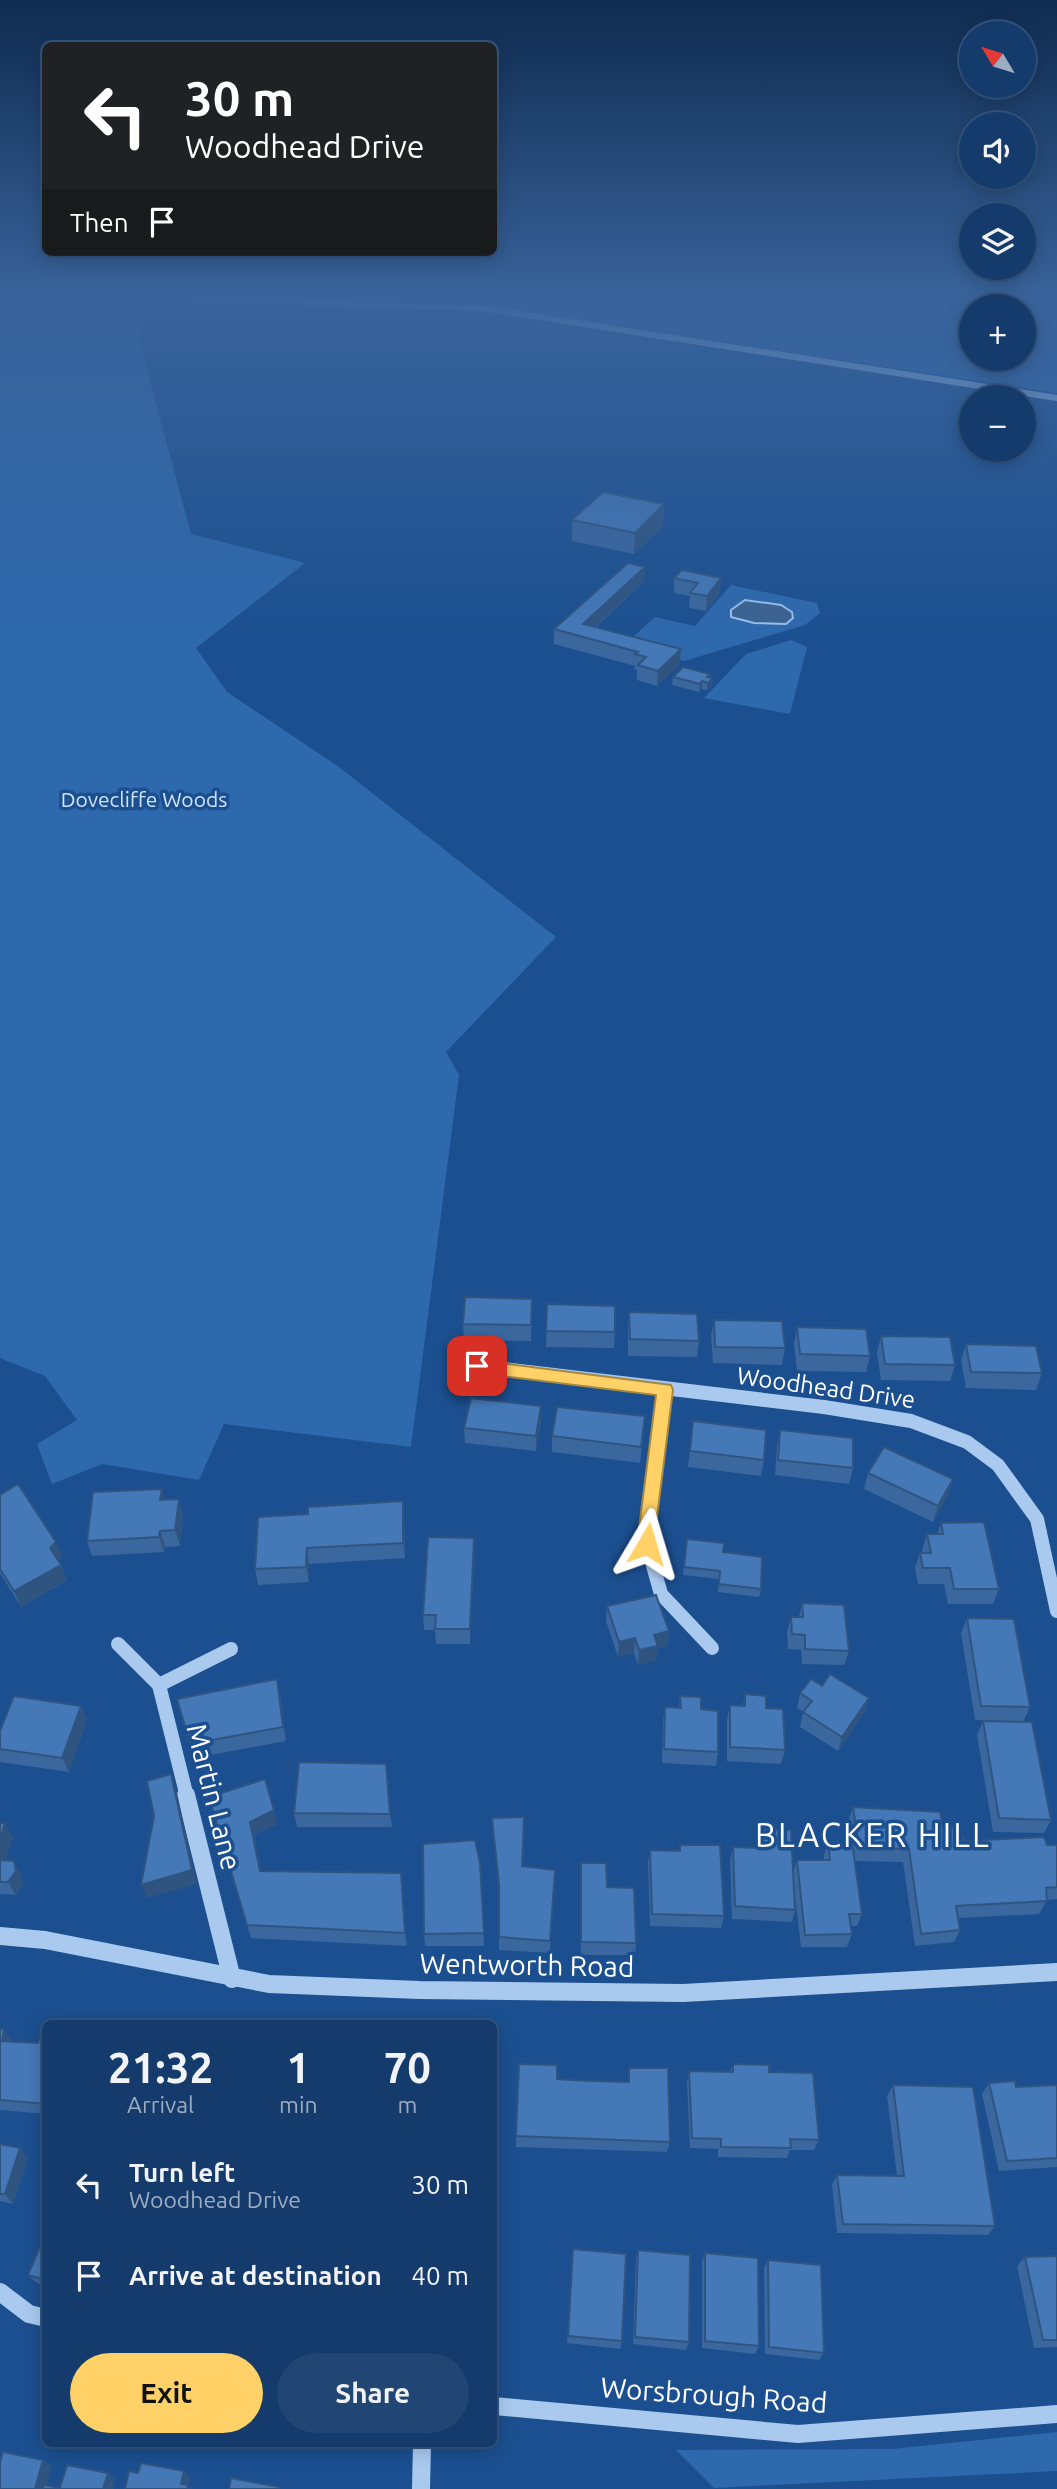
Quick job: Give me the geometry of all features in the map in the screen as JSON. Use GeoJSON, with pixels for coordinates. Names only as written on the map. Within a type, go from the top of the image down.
{"type":"FeatureCollection","features":[{"type":"Feature","properties":{"kind":"street","name":"Woodhead Drive"},"geometry":{"type":"LineString","coordinates":[[477,1366],[824,1407],[911,1421],[967,1442],[998,1465],[1037,1519],[1057,1611]]}},
{"type":"Feature","properties":{"kind":"street"},"geometry":{"type":"LineString","coordinates":[[665,1390],[647,1544],[661,1594],[712,1648]]}},
{"type":"Feature","properties":{"kind":"street"},"geometry":{"type":"LineString","coordinates":[[118,1644],[159,1685],[231,1649]]}},
{"type":"Feature","properties":{"kind":"street","name":"Martin Lane"},"geometry":{"type":"LineString","coordinates":[[159,1685],[232,1979]]}},
{"type":"Feature","properties":{"kind":"street","name":"Wentworth Road"},"geometry":{"type":"LineString","coordinates":[[0,1936],[45,1940],[232,1979],[269,1984],[419,1990],[683,1993],[1057,1972]]}},
{"type":"Feature","properties":{"kind":"street"},"geometry":{"type":"LineString","coordinates":[[0,2292],[29,2314],[42,2317]]}},
{"type":"Feature","properties":{"kind":"street","name":"Worsbrough Road"},"geometry":{"type":"LineString","coordinates":[[497,2406],[798,2434],[1057,2414]]}},
{"type":"Feature","properties":{"kind":"street"},"geometry":{"type":"LineString","coordinates":[[421,2489],[422,2447]]}},
{"type":"Feature","properties":{"kind":"green space","name":"Dovecliffe Woods"},"geometry":{"type":"Polygon","coordinates":[[[0,412],[158,412],[191,534],[305,563],[196,648],[227,692],[339,767],[556,937],[446,1052],[459,1075],[411,1447],[224,1424],[199,1480],[102,1464],[52,1484],[37,1444],[77,1420],[45,1376],[0,1358],[0,412]]]}},
{"type":"Feature","properties":{"kind":"green space"},"geometry":{"type":"Polygon","coordinates":[[[731,585],[817,603],[820,613],[805,625],[684,661],[624,645],[655,617],[695,626],[731,585]]]}},
{"type":"Feature","properties":{"kind":"green space"},"geometry":{"type":"Polygon","coordinates":[[[791,640],[807,647],[790,714],[704,698],[746,654],[791,640]]]}},
{"type":"Feature","properties":{"kind":"green space"},"geometry":{"type":"Polygon","coordinates":[[[1057,2432],[1057,2471],[714,2488],[676,2450],[892,2449],[1057,2432]]]}},
{"type":"Feature","properties":{"kind":"shaded area"},"geometry":{"type":"Polygon","coordinates":[[[745,600],[781,605],[792,612],[793,618],[786,624],[754,623],[731,617],[731,610],[745,600]]]}},
{"type":"Feature","properties":{"kind":"building"},"geometry":{"type":"Polygon","coordinates":[[[603,492],[664,504],[635,533],[572,520],[603,492]]]}},
{"type":"Feature","properties":{"kind":"building"},"geometry":{"type":"Polygon","coordinates":[[[628,563],[645,567],[583,624],[681,649],[658,671],[638,665],[646,657],[635,654],[638,652],[554,629],[628,563]]]}},
{"type":"Feature","properties":{"kind":"building"},"geometry":{"type":"Polygon","coordinates":[[[682,570],[721,578],[707,596],[690,593],[698,583],[674,578],[682,570]]]}},
{"type":"Feature","properties":{"kind":"building"},"geometry":{"type":"Polygon","coordinates":[[[683,667],[710,674],[707,677],[712,678],[708,683],[702,681],[700,684],[673,677],[683,667]]]}},
{"type":"Feature","properties":{"kind":"building"},"geometry":{"type":"Polygon","coordinates":[[[465,1297],[532,1299],[531,1325],[463,1324],[465,1297]]]}},
{"type":"Feature","properties":{"kind":"building"},"geometry":{"type":"Polygon","coordinates":[[[547,1304],[615,1306],[615,1332],[546,1331],[547,1304]]]}},
{"type":"Feature","properties":{"kind":"building"},"geometry":{"type":"Polygon","coordinates":[[[629,1312],[697,1314],[699,1341],[630,1339],[629,1312]]]}},
{"type":"Feature","properties":{"kind":"building"},"geometry":{"type":"Polygon","coordinates":[[[714,1320],[782,1321],[785,1348],[715,1347],[714,1320]]]}},
{"type":"Feature","properties":{"kind":"building"},"geometry":{"type":"Polygon","coordinates":[[[797,1327],[866,1329],[870,1356],[800,1354],[797,1327]]]}},
{"type":"Feature","properties":{"kind":"building"},"geometry":{"type":"Polygon","coordinates":[[[881,1336],[950,1337],[955,1365],[885,1364],[881,1336]]]}},
{"type":"Feature","properties":{"kind":"building"},"geometry":{"type":"Polygon","coordinates":[[[966,1344],[1036,1346],[1042,1373],[971,1372],[966,1344]]]}},
{"type":"Feature","properties":{"kind":"building"},"geometry":{"type":"Polygon","coordinates":[[[471,1398],[541,1406],[536,1436],[464,1428],[471,1398]]]}},
{"type":"Feature","properties":{"kind":"building"},"geometry":{"type":"Polygon","coordinates":[[[557,1407],[645,1416],[641,1447],[552,1436],[557,1407]]]}},
{"type":"Feature","properties":{"kind":"building"},"geometry":{"type":"Polygon","coordinates":[[[693,1421],[766,1430],[764,1460],[690,1451],[693,1421]]]}},
{"type":"Feature","properties":{"kind":"building"},"geometry":{"type":"Polygon","coordinates":[[[780,1430],[853,1438],[853,1468],[778,1460],[780,1430]]]}},
{"type":"Feature","properties":{"kind":"building"},"geometry":{"type":"Polygon","coordinates":[[[884,1447],[953,1479],[938,1506],[868,1473],[884,1447]]]}},
{"type":"Feature","properties":{"kind":"building"},"geometry":{"type":"Polygon","coordinates":[[[18,1484],[56,1542],[50,1548],[61,1565],[14,1591],[0,1569],[0,1495],[18,1484]]]}},
{"type":"Feature","properties":{"kind":"building"},"geometry":{"type":"Polygon","coordinates":[[[162,1489],[160,1500],[179,1499],[175,1530],[160,1531],[159,1537],[87,1541],[93,1492],[162,1489]]]}},
{"type":"Feature","properties":{"kind":"building"},"geometry":{"type":"Polygon","coordinates":[[[403,1501],[403,1543],[307,1548],[306,1567],[255,1569],[258,1517],[308,1514],[308,1507],[403,1501]]]}},
{"type":"Feature","properties":{"kind":"building"},"geometry":{"type":"Polygon","coordinates":[[[984,1522],[999,1589],[954,1589],[950,1568],[923,1568],[920,1553],[931,1553],[927,1534],[943,1534],[941,1523],[984,1522]]]}},
{"type":"Feature","properties":{"kind":"building"},"geometry":{"type":"Polygon","coordinates":[[[428,1537],[474,1538],[470,1629],[435,1629],[436,1615],[423,1615],[428,1537]]]}},
{"type":"Feature","properties":{"kind":"building"},"geometry":{"type":"Polygon","coordinates":[[[687,1539],[724,1543],[723,1552],[762,1557],[761,1589],[719,1584],[720,1571],[684,1567],[687,1539]]]}},
{"type":"Feature","properties":{"kind":"building"},"geometry":{"type":"Polygon","coordinates":[[[656,1595],[669,1631],[654,1635],[658,1646],[639,1650],[635,1638],[619,1642],[607,1606],[656,1595]]]}},
{"type":"Feature","properties":{"kind":"building"},"geometry":{"type":"Polygon","coordinates":[[[802,1603],[844,1605],[849,1651],[805,1649],[805,1635],[792,1634],[791,1617],[803,1617],[802,1603]]]}},
{"type":"Feature","properties":{"kind":"building"},"geometry":{"type":"Polygon","coordinates":[[[967,1618],[1014,1619],[1030,1707],[981,1706],[967,1618]]]}},
{"type":"Feature","properties":{"kind":"building"},"geometry":{"type":"Polygon","coordinates":[[[830,1674],[869,1698],[842,1737],[803,1712],[812,1701],[800,1693],[811,1679],[822,1686],[830,1674]]]}},
{"type":"Feature","properties":{"kind":"building"},"geometry":{"type":"Polygon","coordinates":[[[277,1679],[283,1727],[190,1744],[177,1699],[277,1679]]]}},
{"type":"Feature","properties":{"kind":"building"},"geometry":{"type":"Polygon","coordinates":[[[745,1694],[766,1696],[766,1708],[783,1709],[785,1750],[730,1747],[730,1705],[745,1706],[745,1694]]]}},
{"type":"Feature","properties":{"kind":"building"},"geometry":{"type":"Polygon","coordinates":[[[14,1696],[81,1706],[62,1758],[0,1749],[0,1731],[14,1696]]]}},
{"type":"Feature","properties":{"kind":"building"},"geometry":{"type":"Polygon","coordinates":[[[680,1696],[701,1697],[701,1709],[718,1711],[718,1752],[664,1749],[665,1707],[681,1708],[680,1696]]]}},
{"type":"Feature","properties":{"kind":"building"},"geometry":{"type":"Polygon","coordinates":[[[983,1721],[1032,1722],[1051,1820],[999,1818],[983,1721]]]}},
{"type":"Feature","properties":{"kind":"building"},"geometry":{"type":"Polygon","coordinates":[[[299,1762],[386,1764],[390,1814],[294,1813],[299,1762]]]}},
{"type":"Feature","properties":{"kind":"building"},"geometry":{"type":"Polygon","coordinates":[[[171,1774],[192,1870],[141,1885],[154,1816],[147,1781],[171,1774]]]}},
{"type":"Feature","properties":{"kind":"building"},"geometry":{"type":"Polygon","coordinates":[[[265,1779],[274,1810],[250,1822],[260,1871],[401,1873],[405,1933],[247,1925],[209,1797],[265,1779]]]}},
{"type":"Feature","properties":{"kind":"building"},"geometry":{"type":"Polygon","coordinates":[[[853,1807],[940,1812],[943,1827],[960,1827],[964,1841],[1044,1837],[1047,1845],[1056,1845],[1057,1848],[1057,1887],[1046,1888],[1047,1901],[956,1906],[960,1930],[921,1934],[909,1849],[859,1847],[853,1807]]]}},
{"type":"Feature","properties":{"kind":"building"},"geometry":{"type":"Polygon","coordinates":[[[524,1817],[522,1866],[555,1870],[550,1941],[499,1937],[499,1885],[492,1818],[524,1817]]]}},
{"type":"Feature","properties":{"kind":"building"},"geometry":{"type":"Polygon","coordinates":[[[0,1823],[5,1823],[0,1840],[0,1823]]]}},
{"type":"Feature","properties":{"kind":"building"},"geometry":{"type":"Polygon","coordinates":[[[759,1828],[791,1830],[795,1910],[735,1906],[733,1847],[760,1848],[759,1828]]]}},
{"type":"Feature","properties":{"kind":"building"},"geometry":{"type":"Polygon","coordinates":[[[475,1840],[480,1863],[484,1933],[424,1934],[423,1844],[475,1840]]]}},
{"type":"Feature","properties":{"kind":"building"},"geometry":{"type":"Polygon","coordinates":[[[828,1842],[852,1842],[862,1914],[849,1914],[852,1934],[805,1935],[797,1860],[830,1860],[828,1842]]]}},
{"type":"Feature","properties":{"kind":"building"},"geometry":{"type":"Polygon","coordinates":[[[680,1845],[720,1845],[724,1916],[652,1914],[650,1850],[680,1851],[680,1845]]]}},
{"type":"Feature","properties":{"kind":"building"},"geometry":{"type":"Polygon","coordinates":[[[0,1860],[14,1861],[16,1871],[8,1882],[0,1882],[0,1860]]]}},
{"type":"Feature","properties":{"kind":"building"},"geometry":{"type":"Polygon","coordinates":[[[581,1863],[606,1863],[607,1887],[634,1888],[636,1943],[581,1942],[581,1863]]]}},
{"type":"Feature","properties":{"kind":"building"},"geometry":{"type":"Polygon","coordinates":[[[42,2028],[42,2104],[0,2100],[0,2029],[4,2029],[2,2041],[38,2043],[42,2028]]]}},
{"type":"Feature","properties":{"kind":"building"},"geometry":{"type":"Polygon","coordinates":[[[519,2064],[557,2065],[557,2079],[629,2082],[629,2068],[668,2068],[670,2142],[516,2136],[519,2064]]]}},
{"type":"Feature","properties":{"kind":"building"},"geometry":{"type":"Polygon","coordinates":[[[733,2064],[769,2065],[769,2072],[813,2073],[819,2140],[790,2139],[791,2148],[721,2147],[721,2139],[692,2138],[689,2071],[733,2072],[733,2064]]]}},
{"type":"Feature","properties":{"kind":"building"},"geometry":{"type":"Polygon","coordinates":[[[1015,2081],[1016,2087],[1057,2085],[1057,2158],[1007,2161],[989,2083],[1015,2081]]]}},
{"type":"Feature","properties":{"kind":"building"},"geometry":{"type":"Polygon","coordinates":[[[893,2085],[973,2087],[995,2226],[843,2224],[837,2175],[904,2176],[893,2085]]]}},
{"type":"Feature","properties":{"kind":"building"},"geometry":{"type":"Polygon","coordinates":[[[0,2144],[20,2148],[5,2194],[0,2194],[0,2144]]]}},
{"type":"Feature","properties":{"kind":"building"},"geometry":{"type":"Polygon","coordinates":[[[42,2242],[42,2279],[28,2275],[42,2242]]]}},
{"type":"Feature","properties":{"kind":"building"},"geometry":{"type":"Polygon","coordinates":[[[573,2249],[626,2254],[622,2341],[568,2336],[573,2249]]]}},
{"type":"Feature","properties":{"kind":"building"},"geometry":{"type":"Polygon","coordinates":[[[638,2250],[690,2255],[689,2342],[635,2337],[638,2250]]]}},
{"type":"Feature","properties":{"kind":"building"},"geometry":{"type":"Polygon","coordinates":[[[705,2253],[758,2258],[759,2346],[705,2341],[705,2253]]]}},
{"type":"Feature","properties":{"kind":"building"},"geometry":{"type":"Polygon","coordinates":[[[1057,2256],[1057,2340],[1043,2340],[1025,2257],[1057,2256]]]}},
{"type":"Feature","properties":{"kind":"building"},"geometry":{"type":"Polygon","coordinates":[[[768,2260],[821,2265],[824,2353],[769,2347],[768,2260]]]}},
{"type":"Feature","properties":{"kind":"building"},"geometry":{"type":"Polygon","coordinates":[[[3,2452],[43,2460],[35,2489],[0,2489],[0,2462],[3,2452]]]}},
{"type":"Feature","properties":{"kind":"building"},"geometry":{"type":"Polygon","coordinates":[[[141,2463],[184,2471],[181,2484],[188,2485],[187,2489],[125,2489],[129,2471],[138,2473],[141,2463]]]}},
{"type":"Feature","properties":{"kind":"building"},"geometry":{"type":"Polygon","coordinates":[[[67,2465],[108,2473],[103,2489],[43,2489],[44,2485],[60,2488],[67,2465]]]}},
{"type":"Feature","properties":{"kind":"building"},"geometry":{"type":"Polygon","coordinates":[[[231,2478],[279,2487],[279,2489],[229,2489],[231,2478]]]}},
{"type":"Feature","properties":{"kind":"district","name":"BLACKER HILL"},"geometry":{"type":"Point","coordinates":[873,1835]}},
{"type":"Feature","properties":{"kind":"route"},"geometry":{"type":"LineString","coordinates":[[477,1366],[665,1390],[647,1544]]}}]}
